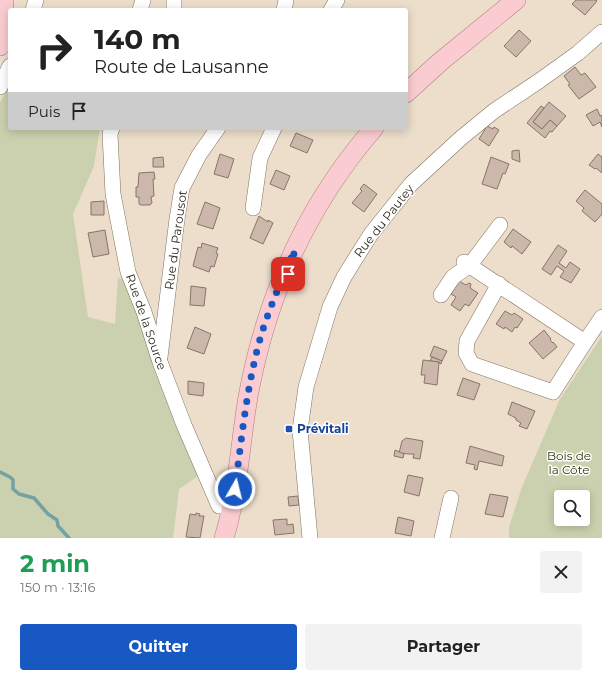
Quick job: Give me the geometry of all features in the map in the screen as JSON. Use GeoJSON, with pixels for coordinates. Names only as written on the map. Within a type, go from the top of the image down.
{"type":"FeatureCollection","features":[{"type":"Feature","properties":{"kind":"main road"},"geometry":{"type":"LineString","coordinates":[[0,46],[4,0]]}},
{"type":"Feature","properties":{"kind":"main road"},"geometry":{"type":"LineString","coordinates":[[408,91],[440,62],[516,0]]}},
{"type":"Feature","properties":{"kind":"main road"},"geometry":{"type":"LineString","coordinates":[[224,538],[229,524],[254,366],[263,330],[277,291],[295,250],[318,205],[352,155],[372,130]]}},
{"type":"Feature","properties":{"kind":"main road"},"geometry":{"type":"LineString","coordinates":[[236,538],[245,492],[256,400],[263,360],[273,318],[285,285],[295,250]]}},
{"type":"Feature","properties":{"kind":"street","name":"Rue du Pautey"},"geometry":{"type":"LineString","coordinates":[[310,538],[300,430],[306,387],[330,308],[344,277],[371,234],[412,184],[461,138],[494,111],[578,53],[602,32]]}},
{"type":"Feature","properties":{"kind":"street"},"geometry":{"type":"LineString","coordinates":[[0,86],[8,70]]}},
{"type":"Feature","properties":{"kind":"street","name":"Rue de la Source"},"geometry":{"type":"LineString","coordinates":[[111,130],[110,134],[112,194],[128,272],[144,312],[160,362],[184,425],[219,506]]}},
{"type":"Feature","properties":{"kind":"street","name":"Rue du Parousot"},"geometry":{"type":"LineString","coordinates":[[160,362],[182,188],[199,155],[217,130]]}},
{"type":"Feature","properties":{"kind":"street"},"geometry":{"type":"LineString","coordinates":[[253,208],[260,158],[273,130]]}},
{"type":"Feature","properties":{"kind":"street"},"geometry":{"type":"LineString","coordinates":[[441,295],[453,277],[467,264],[500,225]]}},
{"type":"Feature","properties":{"kind":"street"},"geometry":{"type":"LineString","coordinates":[[467,264],[585,342]]}},
{"type":"Feature","properties":{"kind":"street"},"geometry":{"type":"LineString","coordinates":[[499,284],[467,341],[466,353],[472,364],[553,392],[602,317]]}},
{"type":"Feature","properties":{"kind":"street"},"geometry":{"type":"LineString","coordinates":[[442,538],[452,498]]}},
{"type":"Feature","properties":{"kind":"green space"},"geometry":{"type":"Polygon","coordinates":[[[8,85],[8,130],[100,130],[94,166],[73,214],[88,317],[115,324],[118,278],[126,279],[198,476],[179,489],[173,538],[0,538],[0,103],[8,85]]]}},
{"type":"Feature","properties":{"kind":"green space","name":"Bois de la Côte"},"geometry":{"type":"Polygon","coordinates":[[[602,336],[602,538],[509,538],[509,527],[522,487],[560,399],[602,336]]]}},
{"type":"Feature","properties":{"kind":"building"},"geometry":{"type":"Polygon","coordinates":[[[576,0],[597,1],[585,15],[572,4],[576,0]]]}},
{"type":"Feature","properties":{"kind":"building"},"geometry":{"type":"Polygon","coordinates":[[[519,30],[531,41],[516,57],[504,46],[519,30]]]}},
{"type":"Feature","properties":{"kind":"building"},"geometry":{"type":"Polygon","coordinates":[[[575,67],[581,75],[585,73],[596,87],[579,99],[568,85],[570,84],[564,76],[575,67]]]}},
{"type":"Feature","properties":{"kind":"building"},"geometry":{"type":"Polygon","coordinates":[[[549,102],[566,116],[557,126],[550,120],[542,129],[533,122],[549,102]]]}},
{"type":"Feature","properties":{"kind":"building"},"geometry":{"type":"Polygon","coordinates":[[[541,106],[544,108],[533,122],[542,129],[550,120],[557,126],[552,132],[550,131],[545,138],[527,123],[541,106]]]}},
{"type":"Feature","properties":{"kind":"building"},"geometry":{"type":"Polygon","coordinates":[[[597,109],[600,116],[602,115],[602,127],[600,122],[593,126],[586,115],[597,109]]]}},
{"type":"Feature","properties":{"kind":"building"},"geometry":{"type":"Polygon","coordinates":[[[487,126],[493,129],[494,127],[499,130],[489,146],[479,139],[487,126]]]}},
{"type":"Feature","properties":{"kind":"building"},"geometry":{"type":"Polygon","coordinates":[[[296,133],[313,140],[307,153],[290,146],[296,133]]]}},
{"type":"Feature","properties":{"kind":"building"},"geometry":{"type":"Polygon","coordinates":[[[519,150],[520,162],[512,159],[512,151],[519,150]]]}},
{"type":"Feature","properties":{"kind":"building"},"geometry":{"type":"Polygon","coordinates":[[[220,154],[234,159],[228,178],[214,174],[220,154]]]}},
{"type":"Feature","properties":{"kind":"building"},"geometry":{"type":"Polygon","coordinates":[[[598,154],[602,157],[602,173],[589,165],[598,154]]]}},
{"type":"Feature","properties":{"kind":"building"},"geometry":{"type":"Polygon","coordinates":[[[163,157],[164,167],[153,167],[153,158],[163,157]]]}},
{"type":"Feature","properties":{"kind":"building"},"geometry":{"type":"Polygon","coordinates":[[[491,157],[509,164],[505,174],[503,173],[497,189],[482,184],[491,157]]]}},
{"type":"Feature","properties":{"kind":"building"},"geometry":{"type":"Polygon","coordinates":[[[276,170],[290,176],[284,190],[270,184],[276,170]]]}},
{"type":"Feature","properties":{"kind":"building"},"geometry":{"type":"Polygon","coordinates":[[[154,172],[154,196],[151,197],[152,203],[150,205],[141,205],[139,204],[139,197],[136,197],[136,187],[138,187],[139,173],[154,172]]]}},
{"type":"Feature","properties":{"kind":"building"},"geometry":{"type":"Polygon","coordinates":[[[364,184],[377,194],[364,212],[352,203],[362,191],[360,189],[364,184]]]}},
{"type":"Feature","properties":{"kind":"building"},"geometry":{"type":"Polygon","coordinates":[[[585,190],[602,204],[602,214],[595,222],[582,211],[584,208],[576,201],[585,190]]]}},
{"type":"Feature","properties":{"kind":"building"},"geometry":{"type":"Polygon","coordinates":[[[104,201],[104,215],[91,215],[91,202],[104,201]]]}},
{"type":"Feature","properties":{"kind":"building"},"geometry":{"type":"Polygon","coordinates":[[[205,202],[220,208],[213,229],[197,224],[205,202]]]}},
{"type":"Feature","properties":{"kind":"building"},"geometry":{"type":"Polygon","coordinates":[[[259,216],[268,222],[268,220],[273,223],[263,244],[250,238],[259,216]]]}},
{"type":"Feature","properties":{"kind":"building"},"geometry":{"type":"Polygon","coordinates":[[[513,229],[531,242],[522,254],[504,242],[513,229]]]}},
{"type":"Feature","properties":{"kind":"building"},"geometry":{"type":"Polygon","coordinates":[[[105,230],[109,254],[93,257],[88,233],[105,230]]]}},
{"type":"Feature","properties":{"kind":"building"},"geometry":{"type":"Polygon","coordinates":[[[202,243],[218,248],[216,253],[218,254],[214,267],[211,266],[209,272],[193,266],[198,247],[201,248],[202,243]]]}},
{"type":"Feature","properties":{"kind":"building"},"geometry":{"type":"Polygon","coordinates":[[[558,245],[567,251],[559,263],[566,268],[570,262],[580,269],[571,283],[560,277],[564,271],[557,266],[551,275],[542,269],[558,245]]]}},
{"type":"Feature","properties":{"kind":"building"},"geometry":{"type":"Polygon","coordinates":[[[459,281],[466,285],[469,283],[471,284],[470,288],[478,293],[469,306],[465,304],[460,311],[451,305],[456,297],[451,294],[459,281]]]}},
{"type":"Feature","properties":{"kind":"building"},"geometry":{"type":"Polygon","coordinates":[[[191,286],[206,288],[204,306],[190,305],[191,286]]]}},
{"type":"Feature","properties":{"kind":"building"},"geometry":{"type":"Polygon","coordinates":[[[505,311],[512,315],[514,313],[523,319],[517,328],[515,327],[512,332],[505,327],[504,329],[496,324],[505,311]]]}},
{"type":"Feature","properties":{"kind":"building"},"geometry":{"type":"Polygon","coordinates":[[[195,327],[211,334],[204,354],[187,348],[195,327]]]}},
{"type":"Feature","properties":{"kind":"building"},"geometry":{"type":"Polygon","coordinates":[[[544,330],[551,339],[550,340],[557,347],[543,359],[529,343],[544,330]]]}},
{"type":"Feature","properties":{"kind":"building"},"geometry":{"type":"Polygon","coordinates":[[[434,346],[447,351],[442,361],[430,356],[434,346]]]}},
{"type":"Feature","properties":{"kind":"building"},"geometry":{"type":"Polygon","coordinates":[[[432,357],[442,361],[441,364],[439,362],[430,361],[432,357]]]}},
{"type":"Feature","properties":{"kind":"building"},"geometry":{"type":"Polygon","coordinates":[[[423,360],[439,362],[437,385],[424,383],[425,375],[421,375],[423,360]]]}},
{"type":"Feature","properties":{"kind":"building"},"geometry":{"type":"Polygon","coordinates":[[[463,378],[480,384],[474,400],[457,395],[463,378]]]}},
{"type":"Feature","properties":{"kind":"building"},"geometry":{"type":"Polygon","coordinates":[[[188,381],[204,383],[203,396],[188,394],[188,381]]]}},
{"type":"Feature","properties":{"kind":"building"},"geometry":{"type":"Polygon","coordinates":[[[512,402],[535,411],[527,429],[519,426],[521,423],[516,420],[516,418],[508,414],[512,402]]]}},
{"type":"Feature","properties":{"kind":"building"},"geometry":{"type":"Polygon","coordinates":[[[406,438],[423,441],[420,459],[413,458],[414,454],[399,453],[402,441],[406,438]]]}},
{"type":"Feature","properties":{"kind":"building"},"geometry":{"type":"Polygon","coordinates":[[[470,446],[504,456],[502,466],[479,461],[477,470],[474,469],[475,465],[466,463],[470,446]]]}},
{"type":"Feature","properties":{"kind":"building"},"geometry":{"type":"Polygon","coordinates":[[[395,450],[404,454],[403,458],[394,456],[395,450]]]}},
{"type":"Feature","properties":{"kind":"building"},"geometry":{"type":"Polygon","coordinates":[[[408,475],[423,478],[419,496],[404,492],[408,475]]]}},
{"type":"Feature","properties":{"kind":"building"},"geometry":{"type":"Polygon","coordinates":[[[490,494],[508,497],[503,517],[485,514],[490,494]]]}},
{"type":"Feature","properties":{"kind":"building"},"geometry":{"type":"Polygon","coordinates":[[[298,496],[299,505],[289,506],[288,497],[298,496]]]}},
{"type":"Feature","properties":{"kind":"building"},"geometry":{"type":"Polygon","coordinates":[[[196,513],[200,514],[199,516],[204,516],[200,538],[186,537],[190,514],[196,515],[196,513]]]}},
{"type":"Feature","properties":{"kind":"building"},"geometry":{"type":"Polygon","coordinates":[[[398,517],[414,521],[411,536],[395,533],[398,517]]]}},
{"type":"Feature","properties":{"kind":"building"},"geometry":{"type":"Polygon","coordinates":[[[287,519],[287,525],[293,524],[294,533],[275,535],[273,520],[287,519]]]}},
{"type":"Feature","properties":{"kind":"waterway"},"geometry":{"type":"LineString","coordinates":[[0,472],[13,480],[13,489],[19,494],[34,498],[48,514],[57,520],[58,526],[69,538]]}},
{"type":"Feature","properties":{"kind":"place","name":"Prévitali"},"geometry":{"type":"Point","coordinates":[289,429]}},
{"type":"Feature","properties":{"kind":"route"},"geometry":{"type":"LineString","coordinates":[[235,489],[248,398],[263,330],[277,291],[295,250],[288,274]]}}]}
